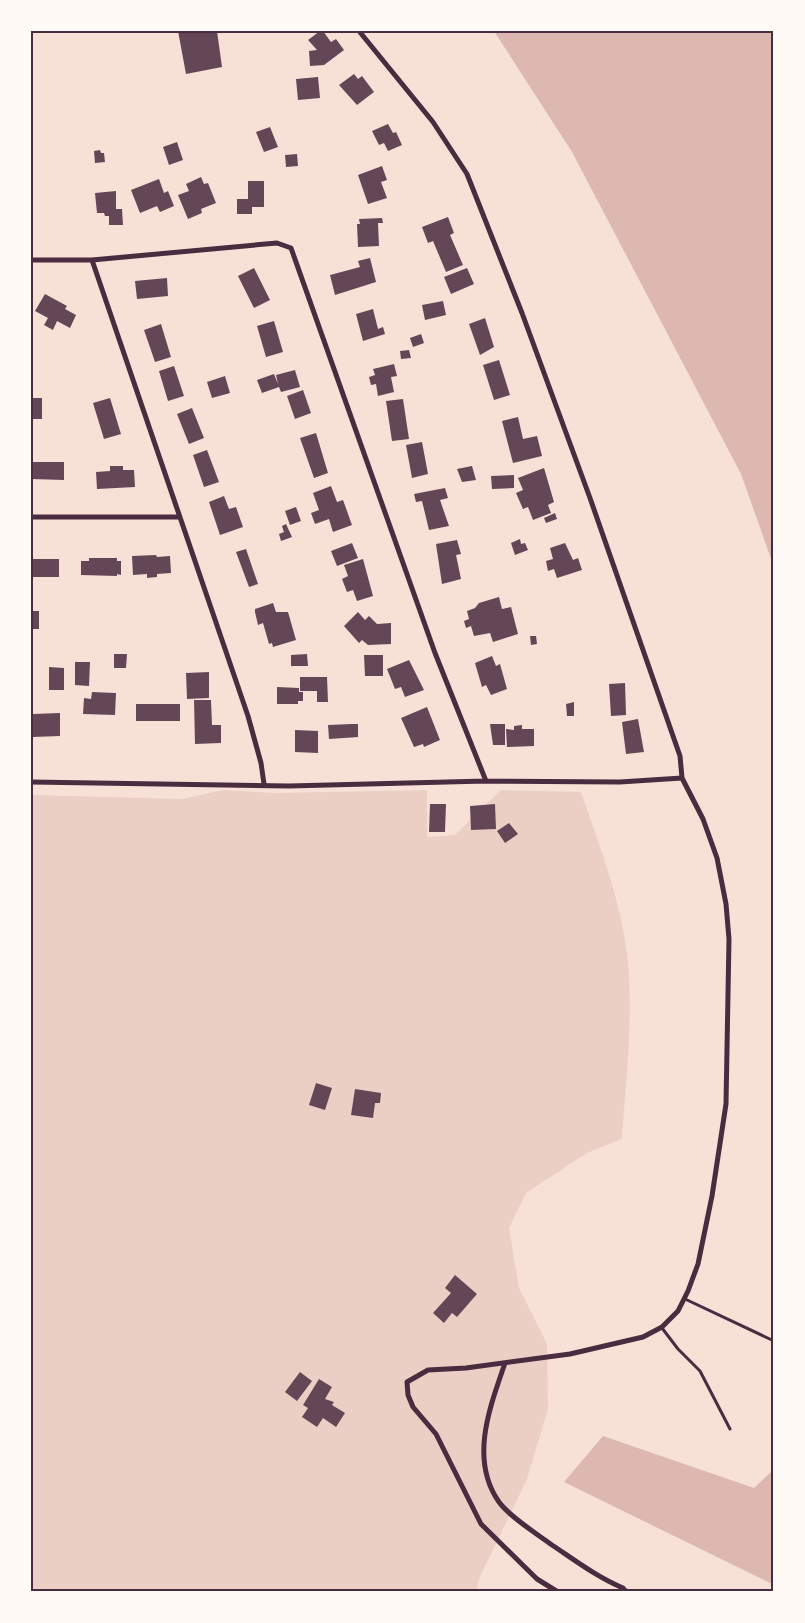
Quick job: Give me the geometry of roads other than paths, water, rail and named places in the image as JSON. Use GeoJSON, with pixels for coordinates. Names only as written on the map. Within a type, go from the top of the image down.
{"type":"FeatureCollection","features":[{"type":"Feature","properties":{"kind":"street"},"geometry":{"type":"LineString","coordinates":[[359,31],[433,122],[467,174],[499,253],[590,498],[680,756],[682,778],[703,819],[717,858],[726,904],[729,1002],[726,1104],[712,1196],[698,1264],[678,1312],[662,1327],[643,1337],[613,1345],[505,1363],[428,1370],[407,1382],[408,1395],[413,1407],[436,1434],[481,1524],[537,1579],[558,1592]]}},
{"type":"Feature","properties":{"kind":"street"},"geometry":{"type":"LineString","coordinates":[[31,260],[92,260],[277,243],[291,248],[435,653],[486,781]]}},
{"type":"Feature","properties":{"kind":"street"},"geometry":{"type":"LineString","coordinates":[[92,260],[248,716],[261,763],[264,784]]}},
{"type":"Feature","properties":{"kind":"street"},"geometry":{"type":"LineString","coordinates":[[31,517],[179,517]]}},
{"type":"Feature","properties":{"kind":"street"},"geometry":{"type":"LineString","coordinates":[[31,782],[264,784],[289,786],[486,781],[620,782],[682,778]]}},
{"type":"Feature","properties":{"kind":"street"},"geometry":{"type":"LineString","coordinates":[[505,1363],[486,1426],[484,1445],[490,1484],[500,1503],[537,1534],[600,1578],[623,1588]]}},
{"type":"Feature","properties":{"kind":"lane"},"geometry":{"type":"LineString","coordinates":[[684,1299],[774,1341]]}},
{"type":"Feature","properties":{"kind":"lane"},"geometry":{"type":"LineString","coordinates":[[662,1327],[678,1349],[700,1371],[730,1429]]}},
{"type":"Feature","properties":{"kind":"lane"},"geometry":{"type":"LineString","coordinates":[[623,1588],[630,1592]]}}]}
